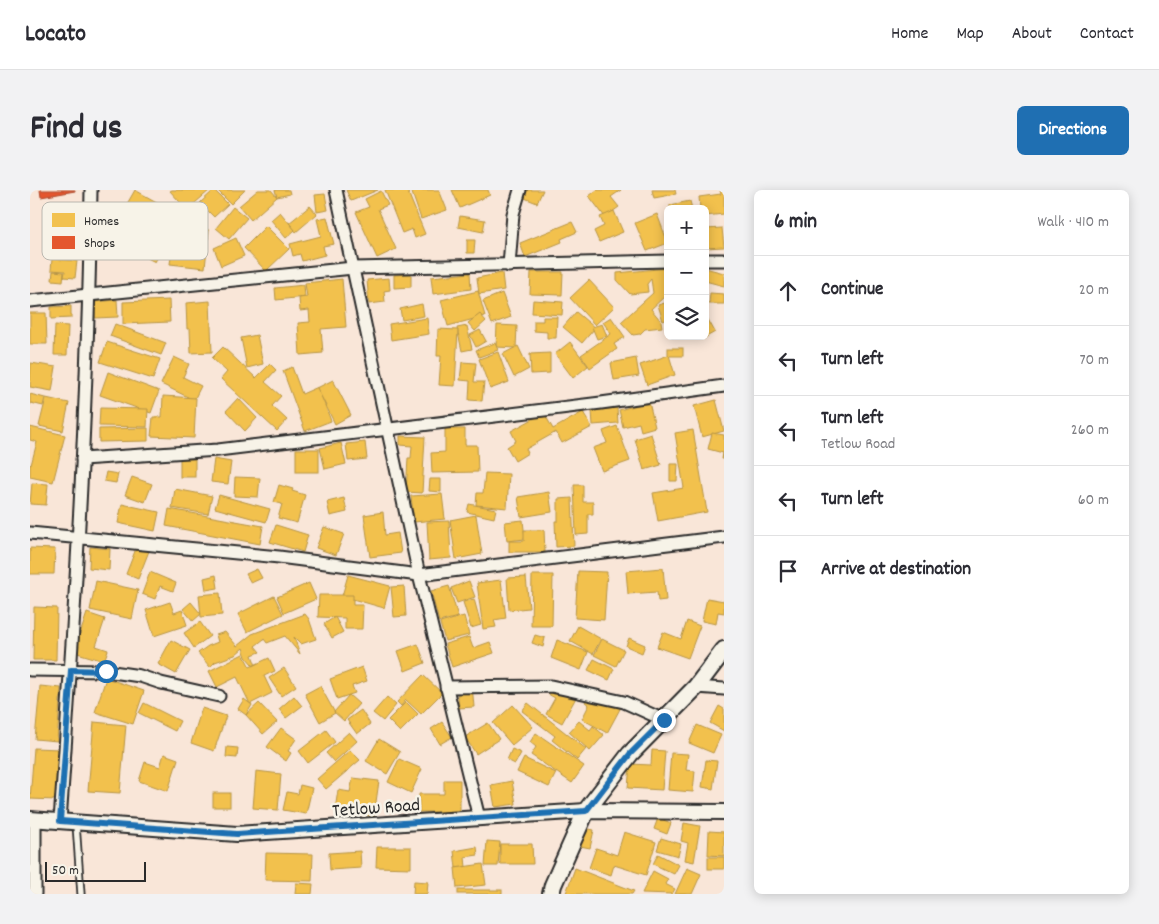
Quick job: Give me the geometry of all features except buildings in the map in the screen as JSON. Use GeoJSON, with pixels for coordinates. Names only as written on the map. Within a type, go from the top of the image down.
{"type":"FeatureCollection","features":[{"type":"Feature","properties":{"kind":"main road"},"geometry":{"type":"LineString","coordinates":[[550,894],[552,885],[586,811],[630,754],[696,687],[724,650]]}},
{"type":"Feature","properties":{"kind":"street"},"geometry":{"type":"LineString","coordinates":[[336,190],[419,575],[479,818]]}},
{"type":"Feature","properties":{"kind":"street"},"geometry":{"type":"LineString","coordinates":[[509,266],[513,214],[520,190]]}},
{"type":"Feature","properties":{"kind":"street"},"geometry":{"type":"LineString","coordinates":[[60,821],[71,670],[90,260]]}},
{"type":"Feature","properties":{"kind":"street"},"geometry":{"type":"LineString","coordinates":[[709,260],[724,260]]}},
{"type":"Feature","properties":{"kind":"street"},"geometry":{"type":"LineString","coordinates":[[30,301],[353,268],[664,261]]}},
{"type":"Feature","properties":{"kind":"street"},"geometry":{"type":"LineString","coordinates":[[82,460],[218,450],[724,386]]}},
{"type":"Feature","properties":{"kind":"street"},"geometry":{"type":"LineString","coordinates":[[30,533],[78,536],[279,557],[419,575],[724,537]]}},
{"type":"Feature","properties":{"kind":"street"},"geometry":{"type":"LineString","coordinates":[[30,670],[106,671],[140,676],[161,683],[219,696]]}},
{"type":"Feature","properties":{"kind":"street"},"geometry":{"type":"LineString","coordinates":[[446,687],[551,686],[624,702],[664,720]]}},
{"type":"Feature","properties":{"kind":"street"},"geometry":{"type":"LineString","coordinates":[[696,687],[724,690]]}},
{"type":"Feature","properties":{"kind":"street","name":"Tetlow Road"},"geometry":{"type":"LineString","coordinates":[[33,819],[237,834],[586,811],[724,812]]}},
{"type":"Feature","properties":{"kind":"street"},"geometry":{"type":"LineString","coordinates":[[33,819],[35,894]]}},
{"type":"Feature","properties":{"kind":"lane"},"geometry":{"type":"LineString","coordinates":[[76,822],[81,894]]}},
{"type":"Feature","properties":{"kind":"route"},"geometry":{"type":"LineString","coordinates":[[106,671],[71,670],[60,821],[237,834],[586,811],[630,754],[664,720]]}}]}
